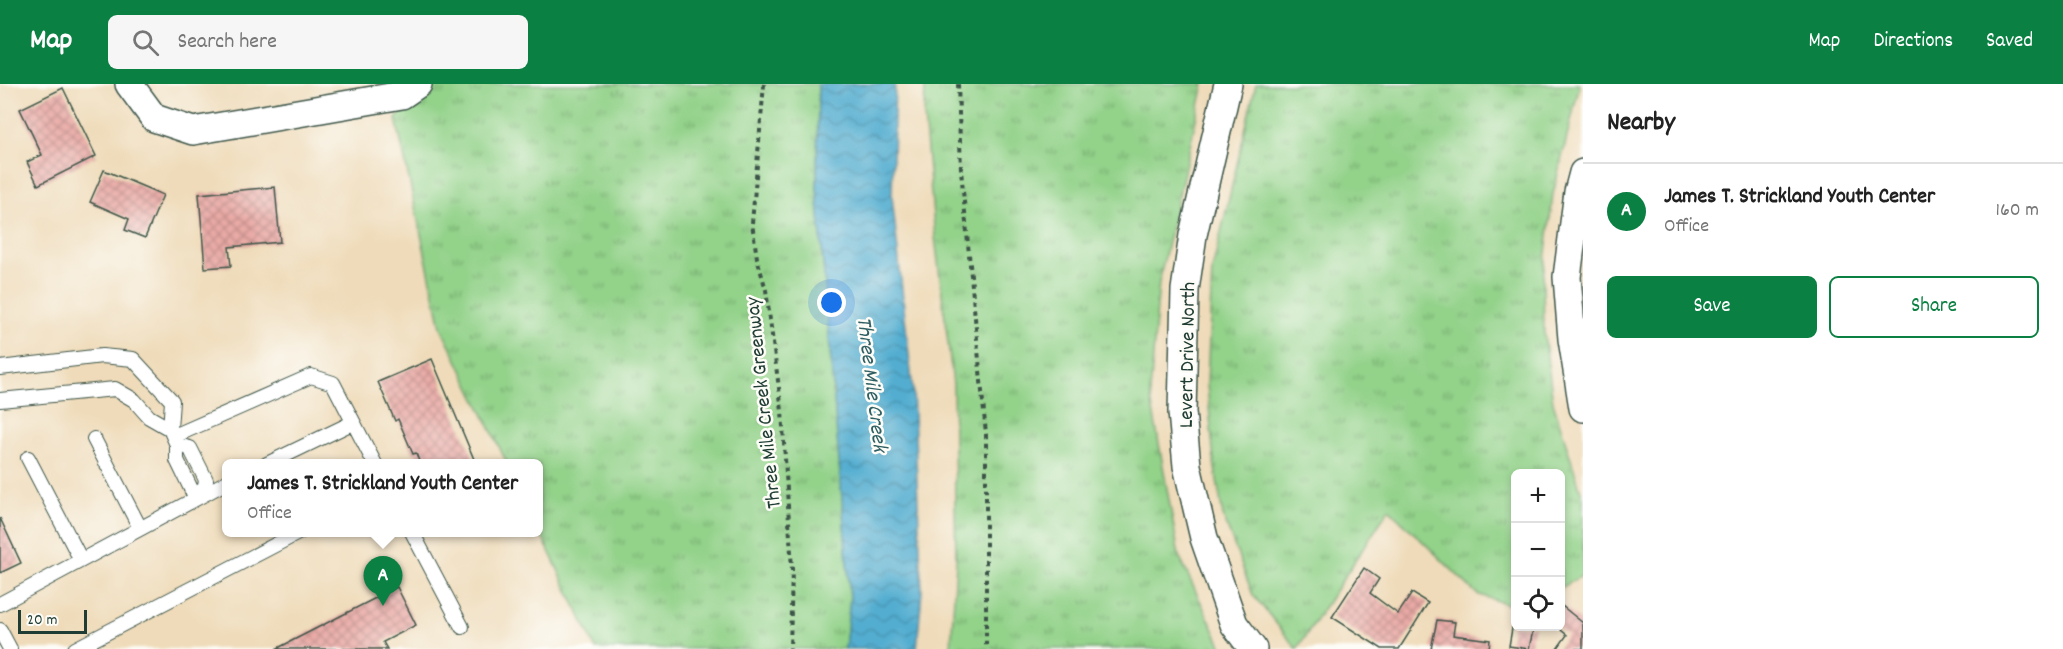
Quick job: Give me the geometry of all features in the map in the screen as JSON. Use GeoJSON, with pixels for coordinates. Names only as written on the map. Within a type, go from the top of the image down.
{"type":"FeatureCollection","features":[{"type":"Feature","properties":{"kind":"street"},"geometry":{"type":"LineString","coordinates":[[129,84],[154,118],[193,131],[402,95],[418,84]]}},
{"type":"Feature","properties":{"kind":"street","name":"Levert Drive North"},"geometry":{"type":"LineString","coordinates":[[1228,84],[1196,224],[1185,290],[1182,412],[1187,466],[1204,538],[1234,624],[1253,649]]}},
{"type":"Feature","properties":{"kind":"street"},"geometry":{"type":"LineString","coordinates":[[1583,173],[1578,192],[1567,277],[1572,339],[1583,408]]}},
{"type":"Feature","properties":{"kind":"lane"},"geometry":{"type":"LineString","coordinates":[[0,368],[102,356],[133,359],[172,400],[177,460],[192,491],[204,493]]}},
{"type":"Feature","properties":{"kind":"lane"},"geometry":{"type":"LineString","coordinates":[[174,437],[311,376],[333,383],[372,459]]}},
{"type":"Feature","properties":{"kind":"lane"},"geometry":{"type":"LineString","coordinates":[[0,400],[116,389],[134,400],[148,417],[174,437]]}},
{"type":"Feature","properties":{"kind":"lane"},"geometry":{"type":"LineString","coordinates":[[277,459],[352,423]]}},
{"type":"Feature","properties":{"kind":"lane"},"geometry":{"type":"LineString","coordinates":[[94,439],[140,528]]}},
{"type":"Feature","properties":{"kind":"lane"},"geometry":{"type":"LineString","coordinates":[[28,458],[81,560]]}},
{"type":"Feature","properties":{"kind":"lane"},"geometry":{"type":"LineString","coordinates":[[0,604],[222,484]]}},
{"type":"Feature","properties":{"kind":"lane"},"geometry":{"type":"LineString","coordinates":[[75,649],[290,537]]}},
{"type":"Feature","properties":{"kind":"lane"},"geometry":{"type":"LineString","coordinates":[[415,537],[462,627]]}},
{"type":"Feature","properties":{"kind":"lane"},"geometry":{"type":"LineString","coordinates":[[0,630],[10,649]]}},
{"type":"Feature","properties":{"kind":"path","name":"Three Mile Creek Greenway"},"geometry":{"type":"LineString","coordinates":[[764,84],[752,223],[757,258],[766,290],[782,411],[792,569],[790,649]]}},
{"type":"Feature","properties":{"kind":"path"},"geometry":{"type":"LineString","coordinates":[[958,84],[961,170],[986,434],[986,649]]}},
{"type":"Feature","properties":{"kind":"green space"},"geometry":{"type":"Polygon","coordinates":[[[426,84],[818,84],[817,188],[850,598],[845,649],[596,649],[542,537],[543,459],[505,459],[441,327],[396,119],[426,84]]]}},
{"type":"Feature","properties":{"kind":"green space"},"geometry":{"type":"Polygon","coordinates":[[[925,84],[1204,84],[1159,282],[1150,393],[1179,556],[1223,649],[951,649],[956,562],[953,384],[935,237],[924,116],[925,84]]]}},
{"type":"Feature","properties":{"kind":"green space"},"geometry":{"type":"Polygon","coordinates":[[[1256,84],[1580,84],[1553,194],[1543,278],[1544,334],[1553,402],[1583,498],[1583,575],[1565,586],[1565,469],[1511,469],[1511,606],[1477,594],[1389,509],[1297,649],[1253,595],[1223,516],[1214,462],[1207,384],[1212,270],[1256,84]]]}},
{"type":"Feature","properties":{"kind":"water","name":"Three Mile Creek"},"geometry":{"type":"Polygon","coordinates":[[[818,84],[895,84],[892,196],[913,391],[922,591],[917,649],[845,649],[850,598],[817,188],[818,84]]]}},
{"type":"Feature","properties":{"kind":"building"},"geometry":{"type":"Polygon","coordinates":[[[63,88],[96,156],[38,185],[27,162],[42,155],[20,109],[63,88]]]}},
{"type":"Feature","properties":{"kind":"building"},"geometry":{"type":"Polygon","coordinates":[[[104,170],[163,195],[145,238],[125,230],[129,219],[90,202],[104,170]]]}},
{"type":"Feature","properties":{"kind":"building"},"geometry":{"type":"Polygon","coordinates":[[[275,187],[280,242],[229,247],[231,266],[205,268],[199,194],[275,187]]]}},
{"type":"Feature","properties":{"kind":"building"},"geometry":{"type":"Polygon","coordinates":[[[432,359],[474,459],[418,459],[416,453],[413,454],[398,419],[395,421],[378,382],[432,359]]]}},
{"type":"Feature","properties":{"kind":"building"},"geometry":{"type":"Polygon","coordinates":[[[0,518],[21,563],[0,573],[0,518]]]}},
{"type":"Feature","properties":{"kind":"building"},"geometry":{"type":"Polygon","coordinates":[[[1364,568],[1379,579],[1370,593],[1398,614],[1412,593],[1428,603],[1399,649],[1382,649],[1332,617],[1364,568]]]}},
{"type":"Feature","properties":{"kind":"building"},"geometry":{"type":"Polygon","coordinates":[[[397,587],[416,625],[383,642],[387,649],[276,649],[397,587]]]}},
{"type":"Feature","properties":{"kind":"building"},"geometry":{"type":"Polygon","coordinates":[[[1565,608],[1583,623],[1583,649],[1557,649],[1567,635],[1562,631],[1565,631],[1565,608]]]}},
{"type":"Feature","properties":{"kind":"building"},"geometry":{"type":"Polygon","coordinates":[[[1437,620],[1455,622],[1453,635],[1490,640],[1489,649],[1431,649],[1437,620]]]}},
{"type":"Feature","properties":{"kind":"building"},"geometry":{"type":"Polygon","coordinates":[[[1512,631],[1533,631],[1529,649],[1509,646],[1512,631]]]}},
{"type":"Feature","properties":{"kind":"place","name":"James T. Strickland Youth Center"},"geometry":{"type":"Point","coordinates":[383,606]}}]}
